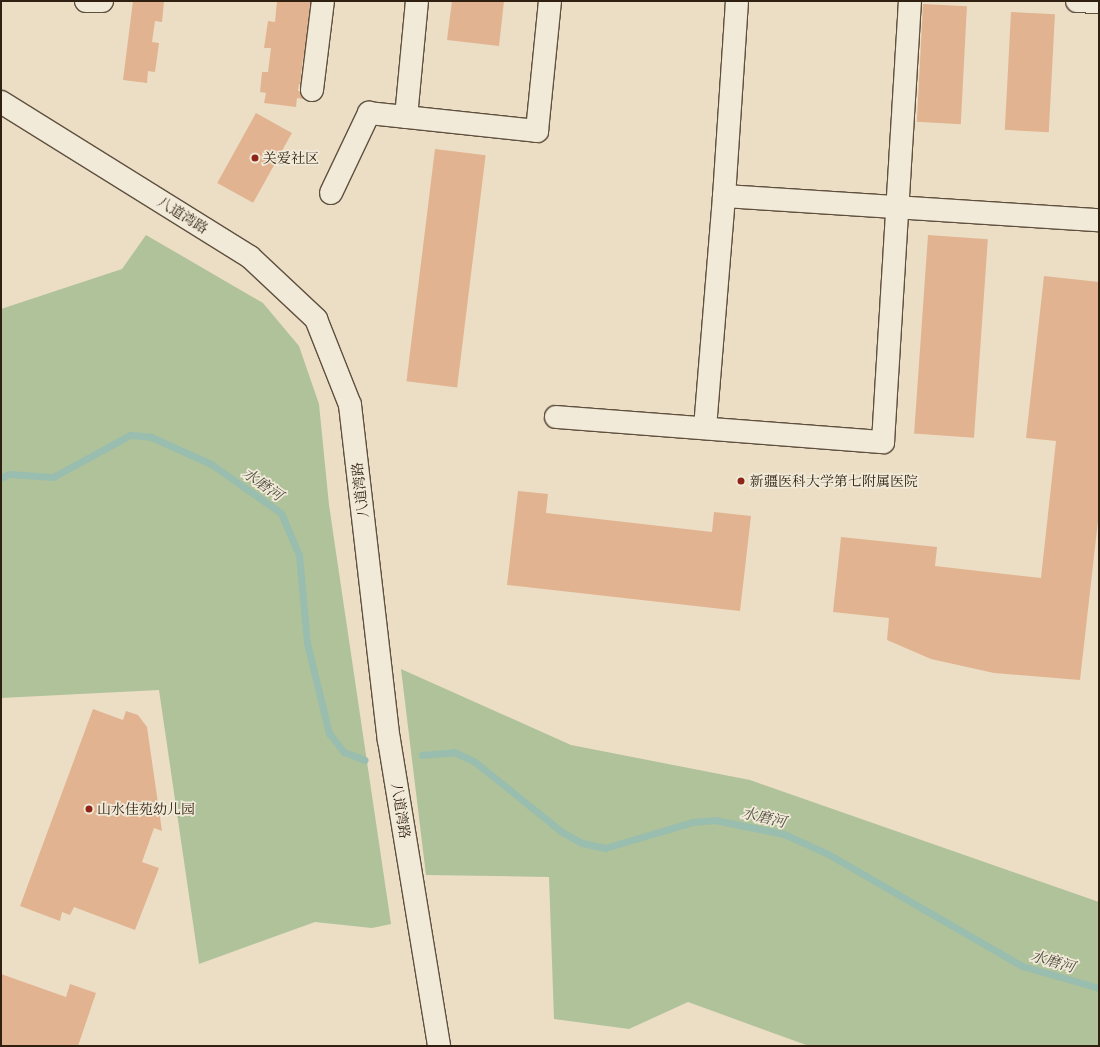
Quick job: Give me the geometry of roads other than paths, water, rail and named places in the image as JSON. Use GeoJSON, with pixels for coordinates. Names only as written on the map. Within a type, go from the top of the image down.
{"type":"FeatureCollection","features":[{"type":"Feature","properties":{"kind":"street"},"geometry":{"type":"LineString","coordinates":[[86,1],[102,1]]}},
{"type":"Feature","properties":{"kind":"street"},"geometry":{"type":"LineString","coordinates":[[312,90],[323,1]]}},
{"type":"Feature","properties":{"kind":"street"},"geometry":{"type":"LineString","coordinates":[[406,117],[417,1]]}},
{"type":"Feature","properties":{"kind":"street"},"geometry":{"type":"LineString","coordinates":[[331,193],[369,113],[537,131],[550,1]]}},
{"type":"Feature","properties":{"kind":"street"},"geometry":{"type":"LineString","coordinates":[[705,428],[724,196],[737,1]]}},
{"type":"Feature","properties":{"kind":"street"},"geometry":{"type":"LineString","coordinates":[[556,417],[883,442],[910,1]]}},
{"type":"Feature","properties":{"kind":"street"},"geometry":{"type":"LineString","coordinates":[[1078,1],[1099,2]]}},
{"type":"Feature","properties":{"kind":"street","name":"八道湾路"},"geometry":{"type":"LineString","coordinates":[[1,102],[250,257],[316,320],[350,404],[389,740],[439,1046]]}},
{"type":"Feature","properties":{"kind":"street"},"geometry":{"type":"LineString","coordinates":[[724,196],[1099,220]]}},
{"type":"Feature","properties":{"kind":"waterway","name":"水磨河"},"geometry":{"type":"LineString","coordinates":[[1,478],[9,474],[53,477],[130,435],[151,437],[211,464],[281,513],[299,555],[307,643],[329,733],[344,752],[365,760]]}},
{"type":"Feature","properties":{"kind":"waterway","name":"水磨河"},"geometry":{"type":"LineString","coordinates":[[422,755],[454,752],[475,762],[562,832],[582,843],[605,848],[693,822],[715,820],[784,834],[828,854],[1022,966],[1099,988]]}},
{"type":"Feature","properties":{"kind":"place","name":"关爱社区"},"geometry":{"type":"Point","coordinates":[255,158]}},
{"type":"Feature","properties":{"kind":"place","name":"新疆医科大学第七附属医院"},"geometry":{"type":"Point","coordinates":[741,481]}},
{"type":"Feature","properties":{"kind":"place","name":"山水佳苑幼儿园"},"geometry":{"type":"Point","coordinates":[89,809]}}]}
